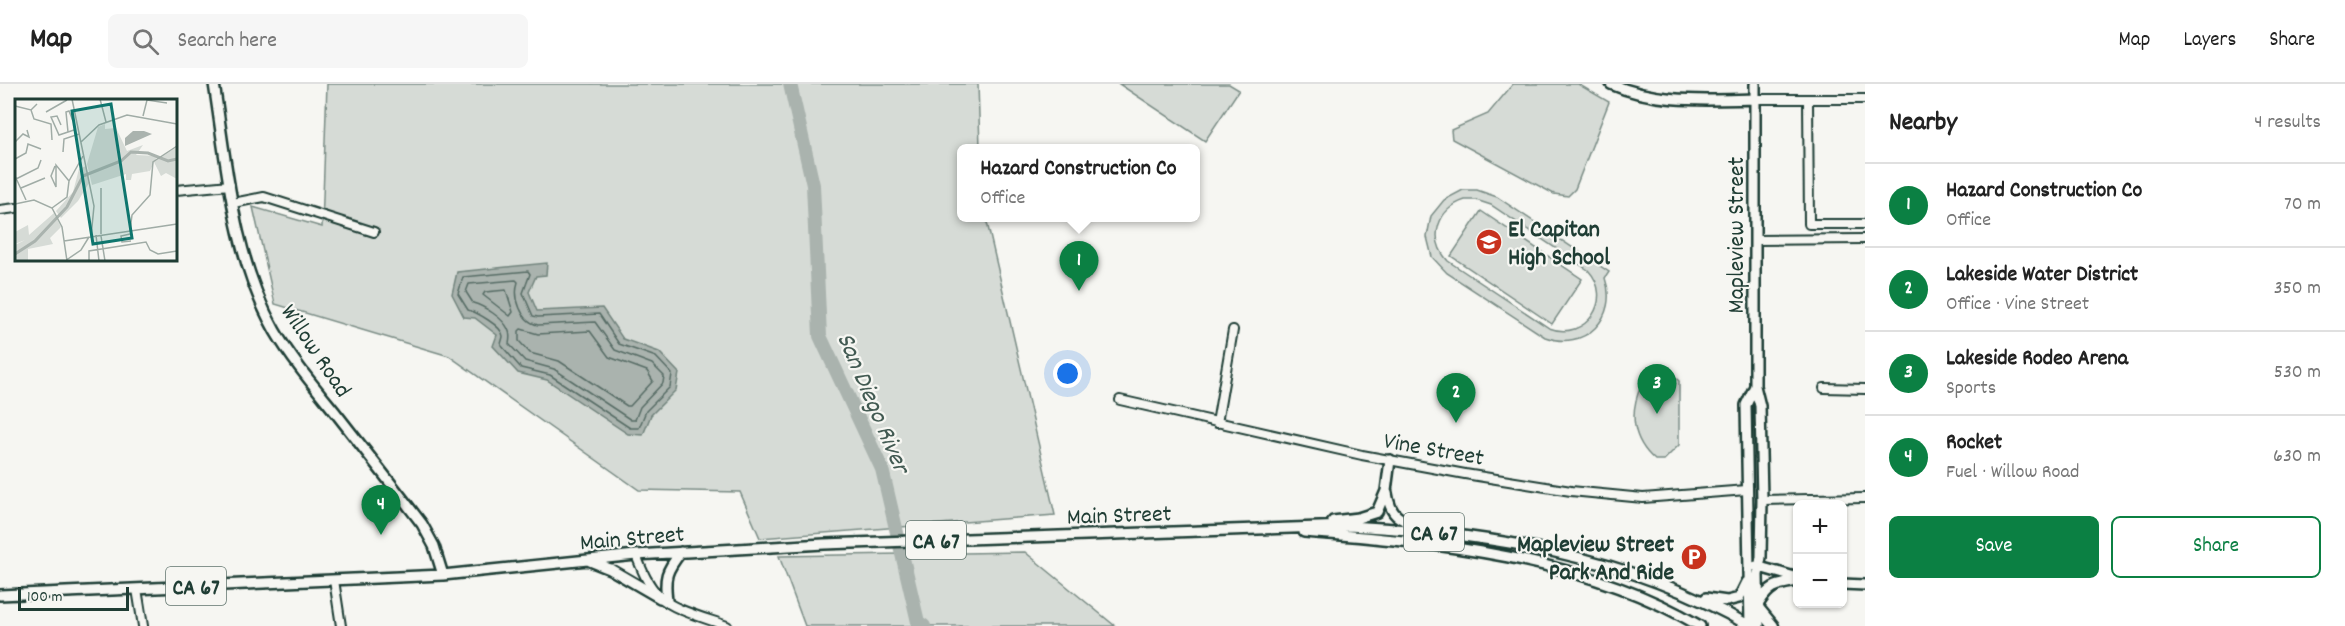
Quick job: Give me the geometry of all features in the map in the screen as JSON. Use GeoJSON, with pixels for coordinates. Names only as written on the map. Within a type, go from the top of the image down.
{"type":"FeatureCollection","features":[{"type":"Feature","properties":{"kind":"highway"},"geometry":{"type":"LineString","coordinates":[[1759,606],[1773,626]]}},
{"type":"Feature","properties":{"kind":"main road","name":"Willow Road"},"geometry":{"type":"LineString","coordinates":[[214,84],[242,247],[254,284],[275,330],[300,368],[422,524],[434,546],[443,575]]}},
{"type":"Feature","properties":{"kind":"main road"},"geometry":{"type":"LineString","coordinates":[[1611,84],[1636,94],[1661,99],[1755,99]]}},
{"type":"Feature","properties":{"kind":"main road","name":"Mapleview Street"},"geometry":{"type":"LineString","coordinates":[[1755,84],[1755,386],[1760,406],[1762,500],[1759,626]]}},
{"type":"Feature","properties":{"kind":"main road","name":"Mapleview Street"},"geometry":{"type":"LineString","coordinates":[[1750,626],[1746,405],[1755,386]]}},
{"type":"Feature","properties":{"kind":"main road"},"geometry":{"type":"LineString","coordinates":[[1268,529],[1371,515],[1377,512],[1386,491],[1390,460]]}},
{"type":"Feature","properties":{"kind":"main road"},"geometry":{"type":"LineString","coordinates":[[1386,491],[1388,504],[1396,517],[1443,533]]}},
{"type":"Feature","properties":{"kind":"main road","name":"Main Street"},"geometry":{"type":"LineString","coordinates":[[0,595],[443,575],[636,555],[756,548],[1348,526],[1491,539],[1597,561],[1694,596],[1750,626]]}},
{"type":"Feature","properties":{"kind":"main road","name":"Main Street"},"geometry":{"type":"LineString","coordinates":[[1268,529],[1402,540],[1488,553],[1585,577],[1649,601],[1700,626]]}},
{"type":"Feature","properties":{"kind":"main road"},"geometry":{"type":"LineString","coordinates":[[588,561],[610,568],[663,600],[666,573],[681,552]]}},
{"type":"Feature","properties":{"kind":"main road"},"geometry":{"type":"LineString","coordinates":[[1748,563],[1793,578]]}},
{"type":"Feature","properties":{"kind":"main road"},"geometry":{"type":"LineString","coordinates":[[1694,596],[1727,601],[1738,598],[1743,593],[1749,575]]}},
{"type":"Feature","properties":{"kind":"main road"},"geometry":{"type":"LineString","coordinates":[[1759,606],[1769,589],[1793,580]]}},
{"type":"Feature","properties":{"kind":"main road"},"geometry":{"type":"LineString","coordinates":[[1847,584],[1865,585]]}},
{"type":"Feature","properties":{"kind":"street"},"geometry":{"type":"LineString","coordinates":[[1755,99],[1865,99]]}},
{"type":"Feature","properties":{"kind":"street"},"geometry":{"type":"LineString","coordinates":[[1808,99],[1809,224],[1865,224]]}},
{"type":"Feature","properties":{"kind":"street"},"geometry":{"type":"LineString","coordinates":[[177,190],[230,185]]}},
{"type":"Feature","properties":{"kind":"street"},"geometry":{"type":"LineString","coordinates":[[233,203],[264,197],[374,232]]}},
{"type":"Feature","properties":{"kind":"street"},"geometry":{"type":"LineString","coordinates":[[0,210],[15,207]]}},
{"type":"Feature","properties":{"kind":"street"},"geometry":{"type":"LineString","coordinates":[[1755,240],[1865,239]]}},
{"type":"Feature","properties":{"kind":"street"},"geometry":{"type":"LineString","coordinates":[[1217,423],[1233,330]]}},
{"type":"Feature","properties":{"kind":"street"},"geometry":{"type":"LineString","coordinates":[[1824,388],[1865,389]]}},
{"type":"Feature","properties":{"kind":"street","name":"Vine Street"},"geometry":{"type":"LineString","coordinates":[[1120,400],[1390,460],[1571,491],[1643,498],[1747,490]]}},
{"type":"Feature","properties":{"kind":"street"},"geometry":{"type":"LineString","coordinates":[[1762,500],[1865,498]]}},
{"type":"Feature","properties":{"kind":"street"},"geometry":{"type":"LineString","coordinates":[[636,555],[646,580],[663,600],[727,626]]}},
{"type":"Feature","properties":{"kind":"street"},"geometry":{"type":"LineString","coordinates":[[334,580],[341,626]]}},
{"type":"Feature","properties":{"kind":"street"},"geometry":{"type":"LineString","coordinates":[[137,589],[142,626]]}},
{"type":"Feature","properties":{"kind":"shaded area"},"geometry":{"type":"Polygon","coordinates":[[[327,84],[978,84],[980,144],[957,144],[957,222],[987,222],[1055,515],[760,538],[740,492],[639,490],[449,356],[275,304],[253,207],[322,227],[327,84]]]}},
{"type":"Feature","properties":{"kind":"shaded area"},"geometry":{"type":"Polygon","coordinates":[[[1119,84],[1229,84],[1239,90],[1205,141],[1119,84]]]}},
{"type":"Feature","properties":{"kind":"shaded area"},"geometry":{"type":"Polygon","coordinates":[[[1513,84],[1578,84],[1609,102],[1575,189],[1568,196],[1554,194],[1452,139],[1451,130],[1488,114],[1513,84]]]}},
{"type":"Feature","properties":{"kind":"shaded area"},"geometry":{"type":"Polygon","coordinates":[[[1463,190],[1477,190],[1497,197],[1609,272],[1605,278],[1608,292],[1603,318],[1595,328],[1573,340],[1545,337],[1447,273],[1432,257],[1427,237],[1431,216],[1444,200],[1463,190]],[[1465,200],[1455,204],[1442,217],[1437,234],[1438,243],[1448,261],[1549,328],[1562,331],[1574,329],[1585,323],[1597,305],[1598,293],[1596,281],[1588,270],[1491,205],[1476,200],[1465,200]]]}},
{"type":"Feature","properties":{"kind":"shaded area"},"geometry":{"type":"Polygon","coordinates":[[[1481,211],[1582,279],[1552,324],[1451,256],[1481,211]]]}},
{"type":"Feature","properties":{"kind":"shaded area"},"geometry":{"type":"Polygon","coordinates":[[[1654,365],[1663,366],[1679,381],[1679,445],[1664,460],[1655,460],[1647,452],[1641,444],[1635,426],[1637,396],[1645,377],[1654,365]]]}},
{"type":"Feature","properties":{"kind":"shaded area"},"geometry":{"type":"Polygon","coordinates":[[[1025,552],[1115,626],[805,626],[779,556],[1025,552]]]}},
{"type":"Feature","properties":{"kind":"water"},"geometry":{"type":"Polygon","coordinates":[[[547,263],[546,275],[536,276],[529,292],[537,311],[602,308],[623,339],[659,352],[679,373],[676,390],[651,415],[643,435],[628,434],[547,380],[518,373],[493,346],[497,335],[475,318],[464,317],[452,294],[457,272],[547,263]]]}},
{"type":"Feature","properties":{"kind":"waterway","name":"San Diego River"},"geometry":{"type":"LineString","coordinates":[[790,84],[813,185],[820,336],[882,469],[918,622],[924,626]]}},
{"type":"Feature","properties":{"kind":"place","name":"El Capitan High School"},"geometry":{"type":"Point","coordinates":[1489,242]}},
{"type":"Feature","properties":{"kind":"place","name":"Hazard Construction Co"},"geometry":{"type":"Point","coordinates":[1079,291]}},
{"type":"Feature","properties":{"kind":"place","name":"Lakeside Rodeo Arena"},"geometry":{"type":"Point","coordinates":[1657,414]}},
{"type":"Feature","properties":{"kind":"place","name":"Lakeside Water District"},"geometry":{"type":"Point","coordinates":[1456,423]}},
{"type":"Feature","properties":{"kind":"place","name":"Rocket"},"geometry":{"type":"Point","coordinates":[381,535]}},
{"type":"Feature","properties":{"kind":"place","name":"Mapleview Street Park And Ride"},"geometry":{"type":"Point","coordinates":[1694,557]}}]}
